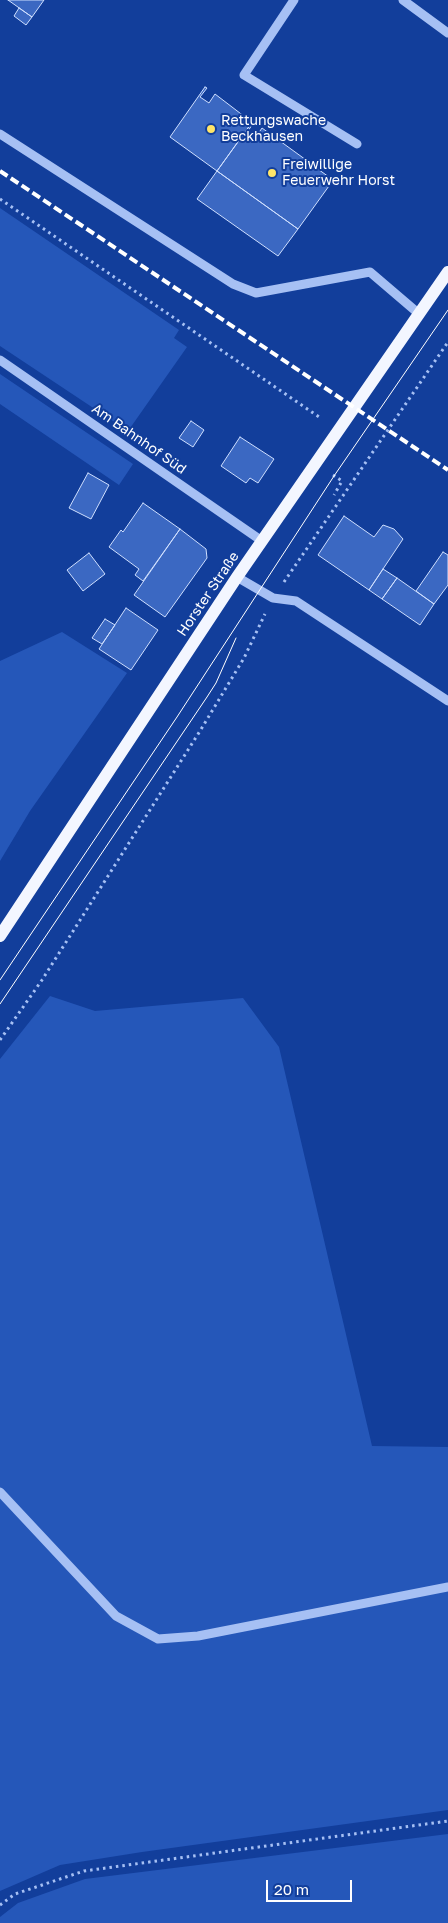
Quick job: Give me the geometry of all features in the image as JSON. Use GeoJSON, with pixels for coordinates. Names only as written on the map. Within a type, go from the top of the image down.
{"type":"FeatureCollection","features":[{"type":"Feature","properties":{"kind":"main road","name":"Horster Straße"},"geometry":{"type":"LineString","coordinates":[[0,936],[237,577],[448,272]]}},
{"type":"Feature","properties":{"kind":"street"},"geometry":{"type":"LineString","coordinates":[[294,0],[244,75],[357,144]]}},
{"type":"Feature","properties":{"kind":"street"},"geometry":{"type":"LineString","coordinates":[[403,0],[448,33]]}},
{"type":"Feature","properties":{"kind":"street"},"geometry":{"type":"LineString","coordinates":[[0,134],[233,284],[256,293],[370,272],[418,313]]}},
{"type":"Feature","properties":{"kind":"street","name":"Am Bahnhof Süd"},"geometry":{"type":"LineString","coordinates":[[0,360],[262,541]]}},
{"type":"Feature","properties":{"kind":"street"},"geometry":{"type":"LineString","coordinates":[[237,577],[272,598],[296,601],[448,701]]}},
{"type":"Feature","properties":{"kind":"street"},"geometry":{"type":"LineString","coordinates":[[0,1492],[116,1616],[158,1639],[198,1636],[448,1586]]}},
{"type":"Feature","properties":{"kind":"path"},"geometry":{"type":"LineString","coordinates":[[0,199],[340,430]]}},
{"type":"Feature","properties":{"kind":"path"},"geometry":{"type":"LineString","coordinates":[[0,1040],[42,980],[200,731],[244,658],[272,598],[448,342]]}},
{"type":"Feature","properties":{"kind":"path"},"geometry":{"type":"LineString","coordinates":[[0,1905],[15,1894],[84,1871],[448,1820]]}},
{"type":"Feature","properties":{"kind":"shaded area"},"geometry":{"type":"Polygon","coordinates":[[[0,208],[179,330],[174,338],[187,347],[128,431],[0,346],[0,208]]]}},
{"type":"Feature","properties":{"kind":"shaded area"},"geometry":{"type":"Polygon","coordinates":[[[0,374],[133,464],[119,485],[0,404],[0,374]]]}},
{"type":"Feature","properties":{"kind":"shaded area"},"geometry":{"type":"Polygon","coordinates":[[[62,632],[127,673],[30,811],[0,861],[0,661],[62,632]]]}},
{"type":"Feature","properties":{"kind":"shaded area"},"geometry":{"type":"Polygon","coordinates":[[[50,996],[95,1011],[243,998],[279,1047],[372,1446],[448,1447],[448,1810],[60,1865],[0,1891],[0,1059],[50,996]]]}},
{"type":"Feature","properties":{"kind":"shaded area"},"geometry":{"type":"Polygon","coordinates":[[[448,1834],[448,1923],[0,1923],[0,1917],[18,1903],[85,1879],[448,1834]]]}},
{"type":"Feature","properties":{"kind":"building"},"geometry":{"type":"Polygon","coordinates":[[[8,0],[44,0],[32,17],[8,0]]]}},
{"type":"Feature","properties":{"kind":"building"},"geometry":{"type":"Polygon","coordinates":[[[19,8],[32,17],[26,25],[14,16],[19,8]]]}},
{"type":"Feature","properties":{"kind":"building","name":"Rettungswache Beckhausen"},"geometry":{"type":"Polygon","coordinates":[[[205,87],[207,88],[200,97],[209,103],[215,94],[249,120],[253,121],[217,171],[170,137],[205,87]]]}},
{"type":"Feature","properties":{"kind":"building","name":"Freiwillige Feuerwehr Horst"},"geometry":{"type":"Polygon","coordinates":[[[253,121],[248,131],[256,137],[262,128],[334,179],[298,229],[217,171],[253,121]]]}},
{"type":"Feature","properties":{"kind":"building"},"geometry":{"type":"Polygon","coordinates":[[[217,171],[298,229],[278,256],[197,199],[217,171]]]}},
{"type":"Feature","properties":{"kind":"building"},"geometry":{"type":"Polygon","coordinates":[[[191,421],[204,430],[193,447],[179,438],[191,421]]]}},
{"type":"Feature","properties":{"kind":"building"},"geometry":{"type":"Polygon","coordinates":[[[240,437],[274,459],[258,483],[250,478],[246,483],[221,466],[240,437]]]}},
{"type":"Feature","properties":{"kind":"building"},"geometry":{"type":"Polygon","coordinates":[[[88,473],[109,485],[91,519],[69,508],[88,473]]]}},
{"type":"Feature","properties":{"kind":"building"},"geometry":{"type":"Polygon","coordinates":[[[143,503],[180,529],[143,581],[135,575],[139,569],[109,547],[121,530],[123,532],[143,503]]]}},
{"type":"Feature","properties":{"kind":"building"},"geometry":{"type":"Polygon","coordinates":[[[344,516],[374,537],[383,525],[394,529],[403,539],[369,590],[318,555],[344,516]]]}},
{"type":"Feature","properties":{"kind":"building"},"geometry":{"type":"Polygon","coordinates":[[[180,529],[206,549],[207,558],[165,617],[134,595],[180,529]]]}},
{"type":"Feature","properties":{"kind":"building"},"geometry":{"type":"Polygon","coordinates":[[[443,552],[448,555],[448,585],[434,604],[416,591],[443,552]]]}},
{"type":"Feature","properties":{"kind":"building"},"geometry":{"type":"Polygon","coordinates":[[[89,553],[105,574],[83,591],[67,570],[89,553]]]}},
{"type":"Feature","properties":{"kind":"building"},"geometry":{"type":"Polygon","coordinates":[[[383,569],[397,578],[382,599],[369,590],[383,569]]]}},
{"type":"Feature","properties":{"kind":"building"},"geometry":{"type":"Polygon","coordinates":[[[397,578],[434,604],[420,625],[382,599],[397,578]]]}},
{"type":"Feature","properties":{"kind":"building"},"geometry":{"type":"Polygon","coordinates":[[[126,608],[158,630],[131,670],[99,649],[126,608]]]}},
{"type":"Feature","properties":{"kind":"building"},"geometry":{"type":"Polygon","coordinates":[[[105,619],[115,625],[102,644],[92,638],[105,619]]]}},
{"type":"Feature","properties":{"kind":"tram line"},"geometry":{"type":"LineString","coordinates":[[0,980],[177,717],[334,476],[448,310]]}},
{"type":"Feature","properties":{"kind":"tram line"},"geometry":{"type":"LineString","coordinates":[[0,1004],[207,697],[216,683],[236,638]]}},
{"type":"Feature","properties":{"kind":"railway"},"geometry":{"type":"LineString","coordinates":[[0,171],[448,470]]}},
{"type":"Feature","properties":{"kind":"place","name":"Rettungswache Beckhausen"},"geometry":{"type":"Point","coordinates":[211,129]}},
{"type":"Feature","properties":{"kind":"place","name":"Freiwillige Feuerwehr Horst"},"geometry":{"type":"Point","coordinates":[272,173]}}]}
